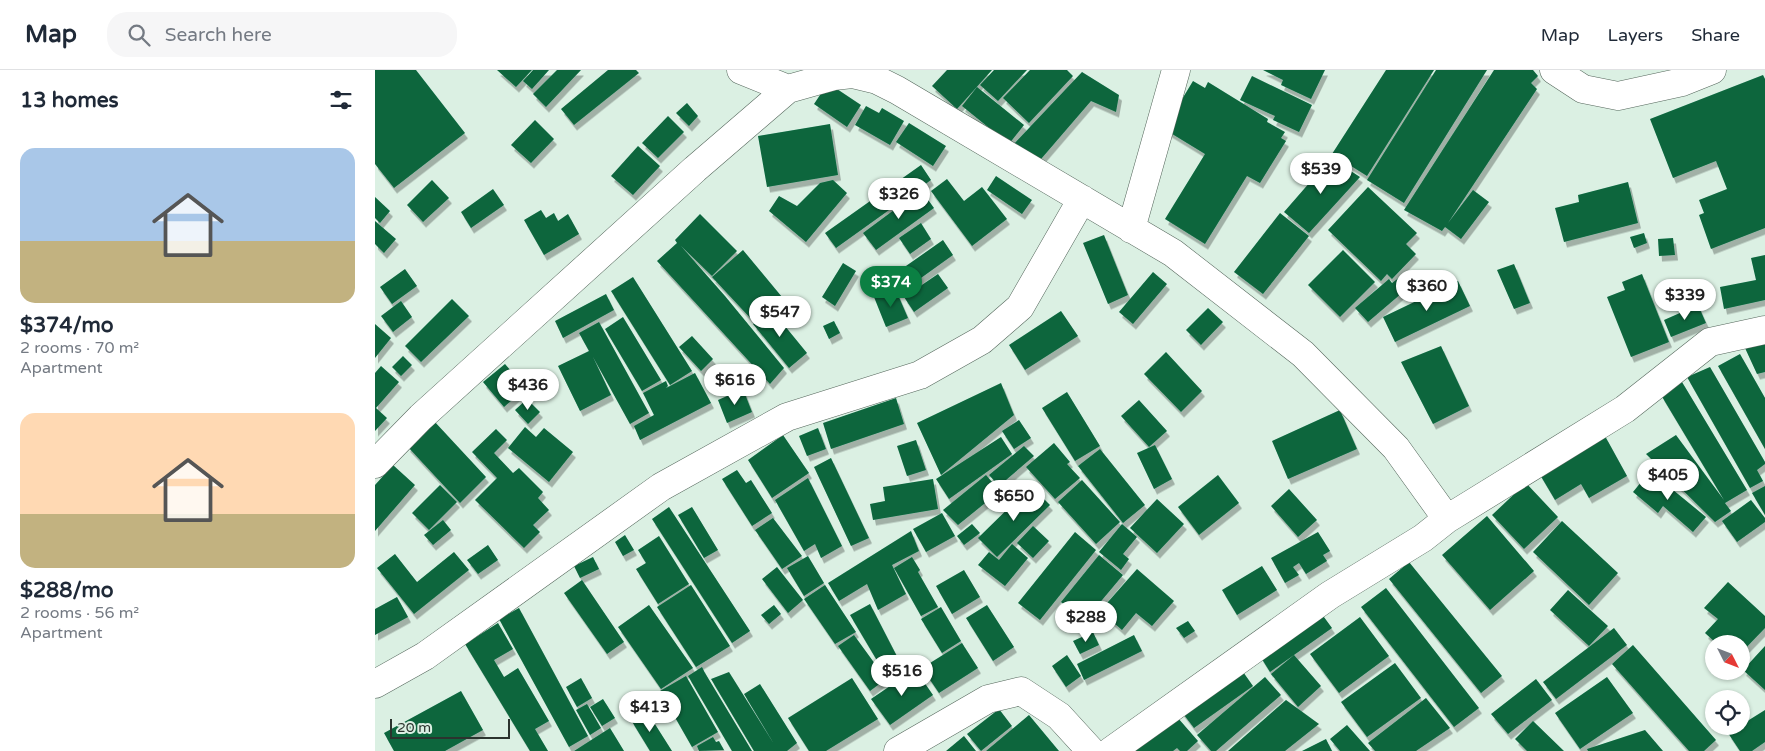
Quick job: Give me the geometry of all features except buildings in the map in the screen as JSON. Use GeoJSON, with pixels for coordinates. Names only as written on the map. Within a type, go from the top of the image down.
{"type":"FeatureCollection","features":[{"type":"Feature","properties":{"kind":"street"},"geometry":{"type":"LineString","coordinates":[[741,70],[789,89]]}},
{"type":"Feature","properties":{"kind":"street"},"geometry":{"type":"LineString","coordinates":[[1131,228],[1176,70]]}},
{"type":"Feature","properties":{"kind":"street"},"geometry":{"type":"LineString","coordinates":[[1554,70],[1583,90],[1618,96],[1682,82],[1712,70]]}},
{"type":"Feature","properties":{"kind":"street"},"geometry":{"type":"LineString","coordinates":[[375,464],[429,410],[695,169],[789,89],[834,76],[853,74],[877,80],[897,90],[1173,253],[1303,354],[1396,448],[1447,519]]}},
{"type":"Feature","properties":{"kind":"street"},"geometry":{"type":"LineString","coordinates":[[375,684],[425,656],[661,487],[787,418],[920,375],[982,340],[1019,306],[1082,199]]}},
{"type":"Feature","properties":{"kind":"street"},"geometry":{"type":"LineString","coordinates":[[1111,751],[1330,595],[1423,538],[1447,519],[1625,409],[1710,342],[1765,330]]}},
{"type":"Feature","properties":{"kind":"street"},"geometry":{"type":"LineString","coordinates":[[898,751],[988,699],[1021,691],[1059,716],[1091,751]]}}]}
